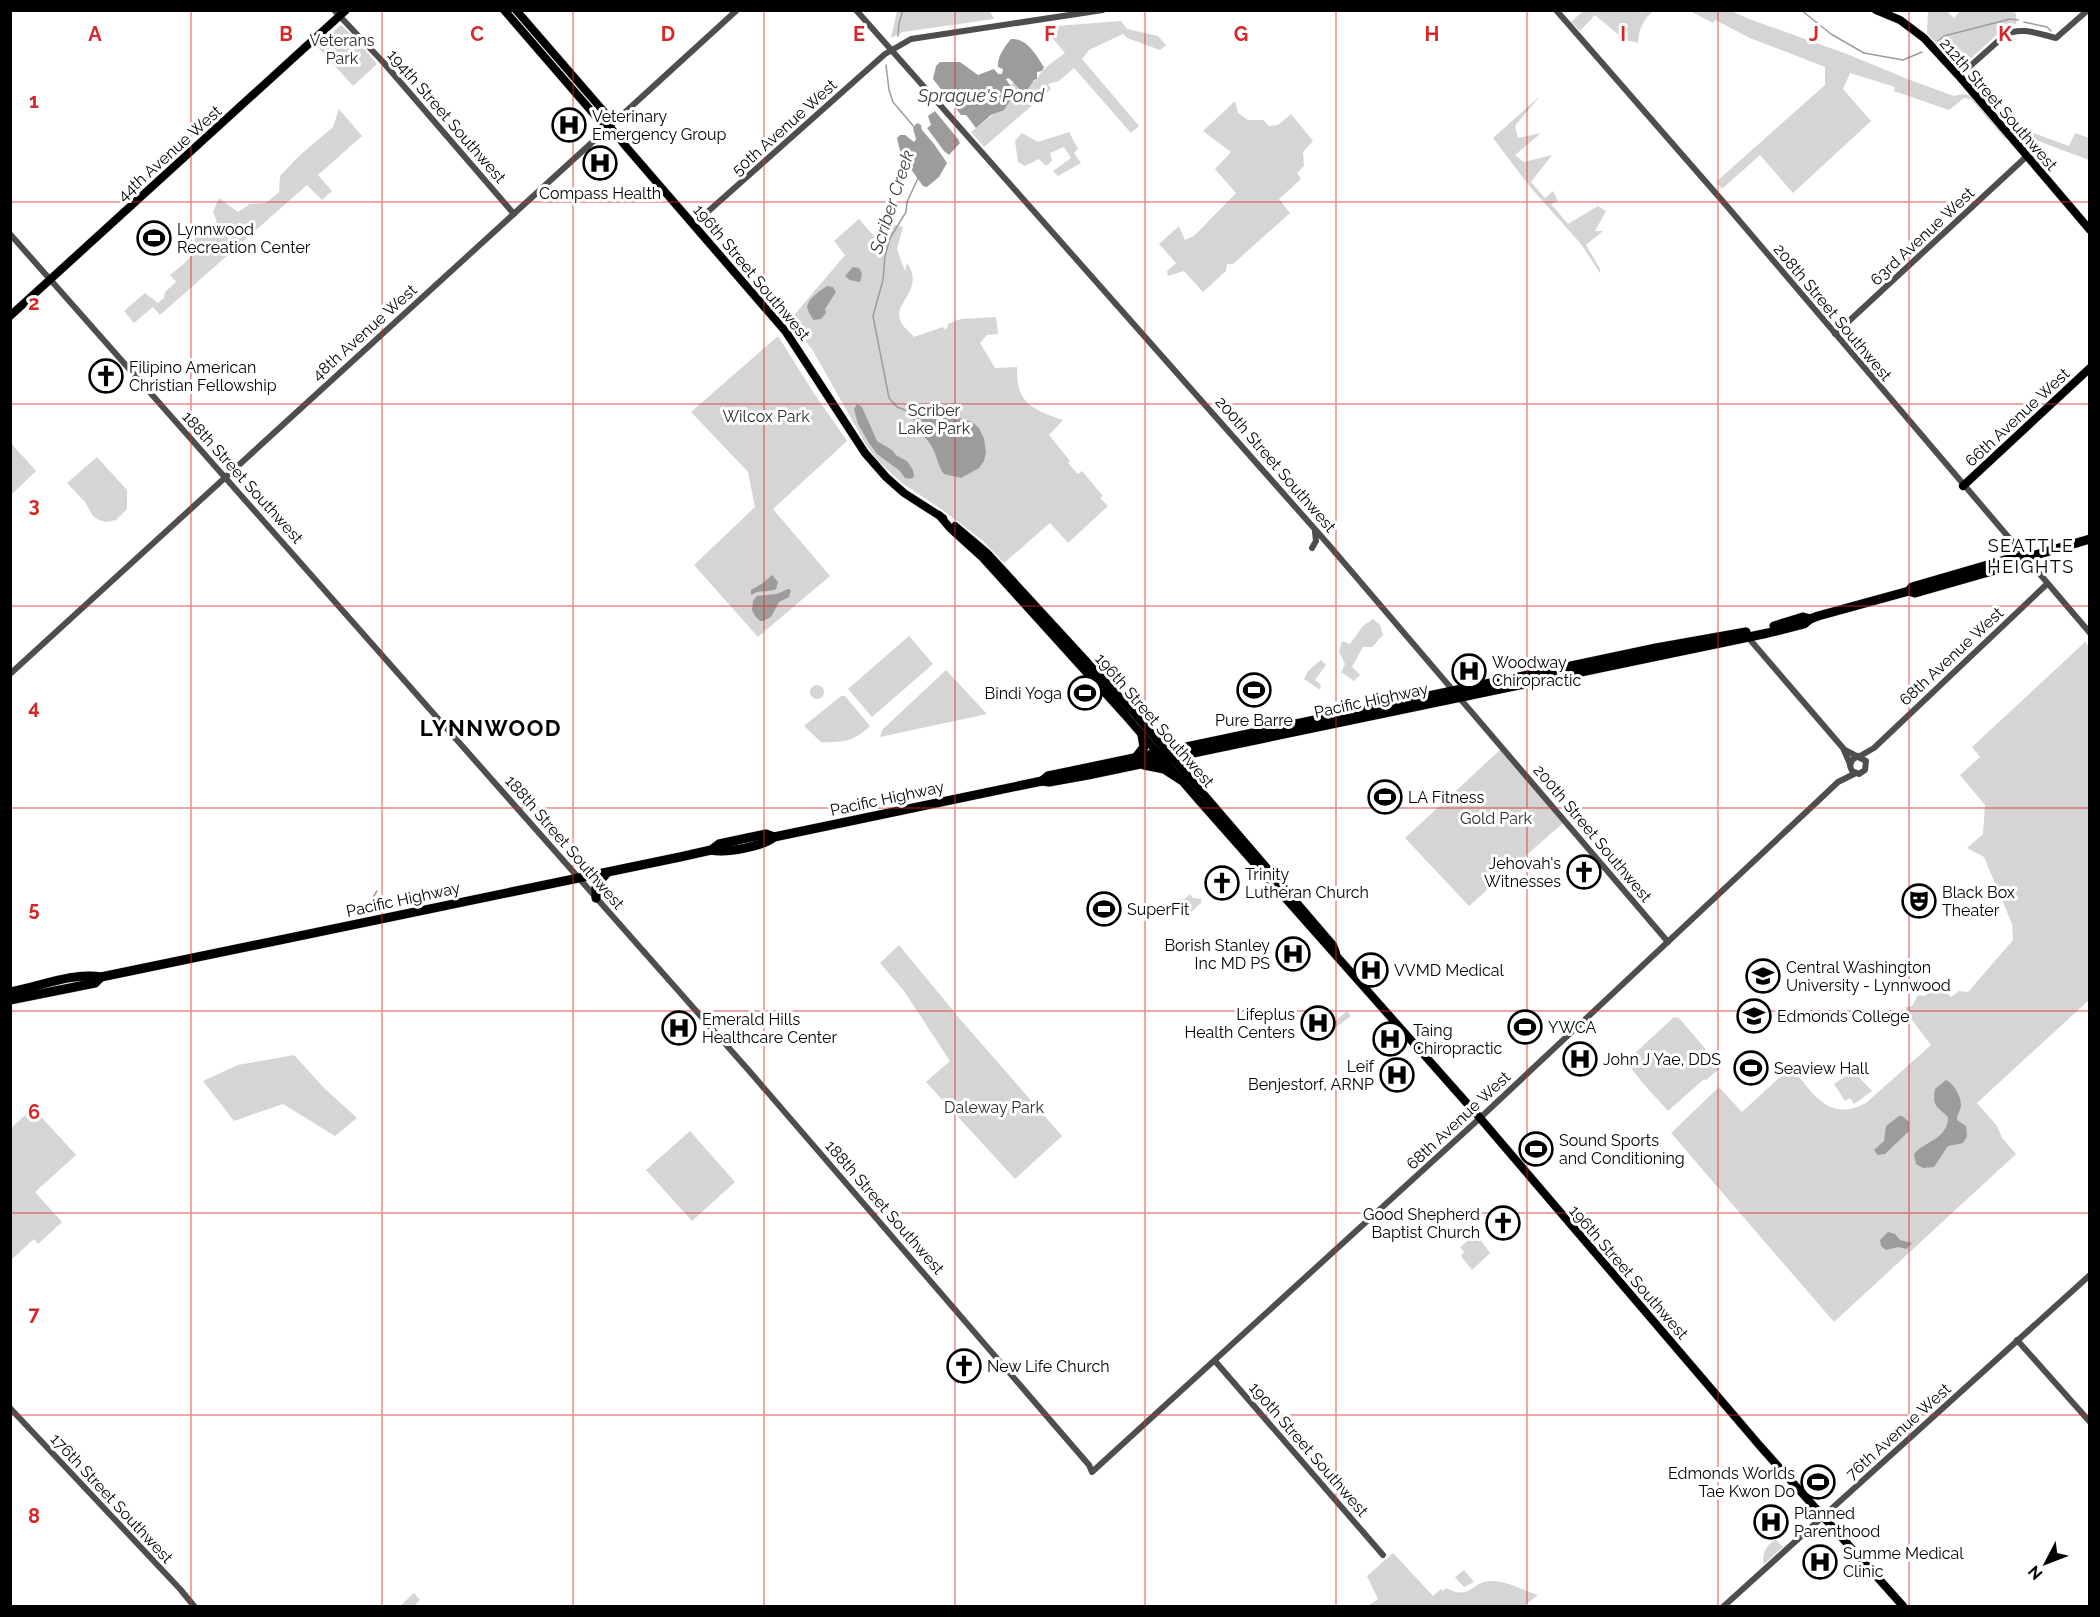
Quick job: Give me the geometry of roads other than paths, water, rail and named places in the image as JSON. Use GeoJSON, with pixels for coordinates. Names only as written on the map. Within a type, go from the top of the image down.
{"type":"FeatureCollection","features":[{"type":"Feature","properties":{"kind":"highway","name":"Pacific Highway"},"geometry":{"type":"LineString","coordinates":[[1929,585],[1947,576],[2015,557],[2025,558],[2090,539]]}},
{"type":"Feature","properties":{"kind":"highway","name":"Pacific Highway"},"geometry":{"type":"LineString","coordinates":[[1164,755],[1191,753],[1656,648],[1746,635],[1803,617],[1810,619],[1910,592],[1912,587],[2020,563],[2025,558]]}},
{"type":"Feature","properties":{"kind":"highway","name":"Pacific Highway"},"geometry":{"type":"LineString","coordinates":[[10,996],[64,980],[97,976],[711,850],[722,852],[768,843],[774,837],[1042,781],[1049,782],[1136,760],[1457,693]]}},
{"type":"Feature","properties":{"kind":"highway"},"geometry":{"type":"LineString","coordinates":[[1142,735],[1144,747],[1136,760],[1183,777],[1183,763],[1191,753]]}},
{"type":"Feature","properties":{"kind":"highway"},"geometry":{"type":"LineString","coordinates":[[596,898],[596,885],[609,872]]}},
{"type":"Feature","properties":{"kind":"highway","name":"Pacific Highway"},"geometry":{"type":"LineString","coordinates":[[10,996],[80,987],[95,983],[97,976]]}},
{"type":"Feature","properties":{"kind":"main road","name":"196th Street Southwest"},"geometry":{"type":"LineString","coordinates":[[504,10],[597,118],[610,127],[786,332],[865,453],[886,477],[904,493],[968,536],[987,553],[1112,689],[1164,755],[1216,810],[1256,866],[1480,1118],[1760,1446],[1903,1606]]}},
{"type":"Feature","properties":{"kind":"main road","name":"196th Street Southwest"},"geometry":{"type":"LineString","coordinates":[[516,10],[606,114],[610,127]]}},
{"type":"Feature","properties":{"kind":"main road","name":"212th Street Southwest"},"geometry":{"type":"LineString","coordinates":[[1876,10],[1900,20],[1917,31],[1959,76],[2090,230]]}},
{"type":"Feature","properties":{"kind":"main road","name":"44th Avenue West"},"geometry":{"type":"LineString","coordinates":[[10,316],[340,12]]}},
{"type":"Feature","properties":{"kind":"main road","name":"66th Avenue West"},"geometry":{"type":"LineString","coordinates":[[1964,486],[2090,368]]}},
{"type":"Feature","properties":{"kind":"main road","name":"196th Street Southwest"},"geometry":{"type":"LineString","coordinates":[[939,515],[1101,687],[1142,735],[1164,755]]}},
{"type":"Feature","properties":{"kind":"main road"},"geometry":{"type":"LineString","coordinates":[[950,528],[968,536]]}},
{"type":"Feature","properties":{"kind":"main road"},"geometry":{"type":"LineString","coordinates":[[1070,654],[1080,656]]}},
{"type":"Feature","properties":{"kind":"main road"},"geometry":{"type":"LineString","coordinates":[[1101,687],[1112,689]]}},
{"type":"Feature","properties":{"kind":"main road","name":"196th Street Southwest"},"geometry":{"type":"LineString","coordinates":[[1183,777],[1201,803],[1266,867],[1333,945],[1336,954]]}},
{"type":"Feature","properties":{"kind":"main road"},"geometry":{"type":"LineString","coordinates":[[1201,803],[1216,810]]}},
{"type":"Feature","properties":{"kind":"main road"},"geometry":{"type":"LineString","coordinates":[[1256,866],[1266,867]]}},
{"type":"Feature","properties":{"kind":"street","name":"48th Avenue West"},"geometry":{"type":"LineString","coordinates":[[10,674],[737,10]]}},
{"type":"Feature","properties":{"kind":"street","name":"200th Street Southwest"},"geometry":{"type":"LineString","coordinates":[[856,10],[1314,528],[1668,942]]}},
{"type":"Feature","properties":{"kind":"street","name":"50th Avenue West"},"geometry":{"type":"LineString","coordinates":[[694,224],[891,50],[911,39],[1103,10]]}},
{"type":"Feature","properties":{"kind":"street","name":"208th Street Southwest"},"geometry":{"type":"LineString","coordinates":[[1556,10],[2090,633]]}},
{"type":"Feature","properties":{"kind":"street"},"geometry":{"type":"LineString","coordinates":[[1959,76],[2013,30],[2056,38],[2088,10]]}},
{"type":"Feature","properties":{"kind":"street","name":"194th Street Southwest"},"geometry":{"type":"LineString","coordinates":[[340,12],[514,214]]}},
{"type":"Feature","properties":{"kind":"street","name":"63rd Avenue West"},"geometry":{"type":"LineString","coordinates":[[1834,334],[2027,156]]}},
{"type":"Feature","properties":{"kind":"street","name":"188th Street Southwest"},"geometry":{"type":"LineString","coordinates":[[10,234],[596,898],[1051,1421],[1089,1465],[1092,1472]]}},
{"type":"Feature","properties":{"kind":"street"},"geometry":{"type":"LineString","coordinates":[[1312,548],[1316,541],[1314,528]]}},
{"type":"Feature","properties":{"kind":"street","name":"68th Avenue West"},"geometry":{"type":"LineString","coordinates":[[1859,756],[1874,748],[2047,584]]}},
{"type":"Feature","properties":{"kind":"street"},"geometry":{"type":"LineString","coordinates":[[1746,635],[1843,748],[1856,773],[1865,770],[1867,763],[1843,748]]}},
{"type":"Feature","properties":{"kind":"street","name":"68th Avenue West"},"geometry":{"type":"LineString","coordinates":[[1867,763],[1874,748]]}},
{"type":"Feature","properties":{"kind":"street"},"geometry":{"type":"LineString","coordinates":[[1850,765],[1852,759],[1859,756]]}},
{"type":"Feature","properties":{"kind":"street","name":"68th Avenue West"},"geometry":{"type":"LineString","coordinates":[[1092,1472],[1480,1118],[1838,783],[1850,765]]}},
{"type":"Feature","properties":{"kind":"street","name":"68th Avenue West"},"geometry":{"type":"LineString","coordinates":[[1838,783],[1856,773]]}},
{"type":"Feature","properties":{"kind":"street","name":"76th Avenue West"},"geometry":{"type":"LineString","coordinates":[[1724,1606],[2090,1275]]}},
{"type":"Feature","properties":{"kind":"street"},"geometry":{"type":"LineString","coordinates":[[2017,1340],[2090,1422]]}},
{"type":"Feature","properties":{"kind":"street","name":"190th Street Southwest"},"geometry":{"type":"LineString","coordinates":[[1215,1361],[1383,1555]]}},
{"type":"Feature","properties":{"kind":"street","name":"176th Street Southwest"},"geometry":{"type":"LineString","coordinates":[[10,1408],[194,1606]]}},
{"type":"Feature","properties":{"kind":"water","name":"Sprague's Pond"},"geometry":{"type":"Polygon","coordinates":[[[1011,39],[1017,39],[1026,44],[1044,67],[1042,71],[1037,72],[1037,79],[1028,89],[1021,91],[1009,78],[1006,79],[1014,92],[1012,98],[1004,110],[991,115],[976,128],[966,115],[961,115],[933,79],[936,66],[940,62],[960,62],[978,75],[994,69],[998,74],[1002,74],[1003,69],[998,67],[999,59],[1011,39]]]}},
{"type":"Feature","properties":{"kind":"water"},"geometry":{"type":"Polygon","coordinates":[[[935,111],[960,143],[949,155],[927,128],[931,125],[928,116],[935,111]]]}},
{"type":"Feature","properties":{"kind":"water"},"geometry":{"type":"Polygon","coordinates":[[[917,123],[921,125],[922,130],[947,163],[939,177],[927,187],[923,186],[901,155],[897,138],[905,135],[914,142],[916,139],[913,128],[917,123]]]}},
{"type":"Feature","properties":{"kind":"water"},"geometry":{"type":"Polygon","coordinates":[[[853,267],[859,268],[862,274],[860,282],[850,280],[845,276],[853,267]]]}},
{"type":"Feature","properties":{"kind":"water"},"geometry":{"type":"Polygon","coordinates":[[[827,286],[833,287],[836,292],[825,309],[826,313],[821,319],[813,320],[807,307],[808,303],[813,296],[827,286]]]}},
{"type":"Feature","properties":{"kind":"water"},"geometry":{"type":"Polygon","coordinates":[[[857,404],[862,407],[877,441],[907,461],[913,470],[914,477],[905,478],[900,471],[877,454],[858,424],[854,409],[857,404]]]}},
{"type":"Feature","properties":{"kind":"water"},"geometry":{"type":"Polygon","coordinates":[[[937,408],[954,411],[960,418],[972,422],[979,428],[984,439],[986,452],[984,461],[979,468],[961,478],[944,474],[934,450],[917,429],[913,420],[913,413],[918,409],[937,408]]]}},
{"type":"Feature","properties":{"kind":"water"},"geometry":{"type":"Polygon","coordinates":[[[772,575],[778,582],[776,589],[751,595],[751,590],[772,575]]]}},
{"type":"Feature","properties":{"kind":"water"},"geometry":{"type":"Polygon","coordinates":[[[791,590],[789,597],[779,602],[771,617],[760,621],[755,616],[752,610],[753,601],[757,596],[777,594],[791,590]]]}},
{"type":"Feature","properties":{"kind":"water"},"geometry":{"type":"Polygon","coordinates":[[[1946,1080],[1952,1084],[1961,1102],[1957,1120],[1966,1126],[1967,1136],[1963,1143],[1948,1146],[1934,1167],[1923,1168],[1916,1164],[1914,1154],[1940,1135],[1947,1124],[1948,1117],[1936,1106],[1934,1099],[1935,1089],[1946,1080]]]}},
{"type":"Feature","properties":{"kind":"water"},"geometry":{"type":"Polygon","coordinates":[[[1899,1116],[1909,1122],[1909,1131],[1885,1154],[1878,1155],[1874,1150],[1884,1141],[1886,1126],[1899,1116]]]}},
{"type":"Feature","properties":{"kind":"water"},"geometry":{"type":"Polygon","coordinates":[[[1888,1232],[1895,1234],[1900,1240],[1912,1243],[1906,1249],[1898,1247],[1886,1250],[1881,1246],[1880,1240],[1888,1232]]]}},
{"type":"Feature","properties":{"kind":"waterway","name":"Scriber Creek"},"geometry":{"type":"LineString","coordinates":[[898,36],[903,10]]}},
{"type":"Feature","properties":{"kind":"waterway"},"geometry":{"type":"LineString","coordinates":[[1801,10],[1831,34],[1864,53],[1903,60],[1922,52]]}},
{"type":"Feature","properties":{"kind":"waterway"},"geometry":{"type":"LineString","coordinates":[[1938,41],[1944,36],[2010,19],[2018,20]]}},
{"type":"Feature","properties":{"kind":"waterway"},"geometry":{"type":"LineString","coordinates":[[2024,22],[2047,27],[2051,31]]}},
{"type":"Feature","properties":{"kind":"waterway","name":"Scriber Creek"},"geometry":{"type":"LineString","coordinates":[[886,65],[893,102],[915,128]]}},
{"type":"Feature","properties":{"kind":"waterway","name":"Scriber Creek"},"geometry":{"type":"LineString","coordinates":[[913,413],[897,407],[889,398],[873,316],[883,280],[885,256],[890,238],[906,212],[907,202],[918,178]]}},
{"type":"Feature","properties":{"kind":"waterway","name":"Scriber Creek"},"geometry":{"type":"LineString","coordinates":[[357,913],[359,909],[368,905],[377,891]]}},
{"type":"Feature","properties":{"kind":"place","name":"Veterinary Emergency Group"},"geometry":{"type":"Point","coordinates":[569,125]}},
{"type":"Feature","properties":{"kind":"place","name":"Compass Health"},"geometry":{"type":"Point","coordinates":[600,163]}},
{"type":"Feature","properties":{"kind":"place","name":"Lynnwood Recreation Center"},"geometry":{"type":"Point","coordinates":[154,238]}},
{"type":"Feature","properties":{"kind":"place","name":"Filipino American Christian Fellowship"},"geometry":{"type":"Point","coordinates":[106,376]}},
{"type":"Feature","properties":{"kind":"place","name":"Woodway Chiropractic"},"geometry":{"type":"Point","coordinates":[1469,671]}},
{"type":"Feature","properties":{"kind":"place","name":"Pure Barre"},"geometry":{"type":"Point","coordinates":[1254,690]}},
{"type":"Feature","properties":{"kind":"place","name":"Bindi Yoga"},"geometry":{"type":"Point","coordinates":[1085,693]}},
{"type":"Feature","properties":{"kind":"place","name":"LA Fitness"},"geometry":{"type":"Point","coordinates":[1385,797]}},
{"type":"Feature","properties":{"kind":"place","name":"Jehovah's Witnesses"},"geometry":{"type":"Point","coordinates":[1584,872]}},
{"type":"Feature","properties":{"kind":"place","name":"Trinity Lutheran Church"},"geometry":{"type":"Point","coordinates":[1222,883]}},
{"type":"Feature","properties":{"kind":"place","name":"Black Box Theater"},"geometry":{"type":"Point","coordinates":[1919,901]}},
{"type":"Feature","properties":{"kind":"place","name":"SuperFit"},"geometry":{"type":"Point","coordinates":[1104,909]}},
{"type":"Feature","properties":{"kind":"place","name":"Borish Stanley Inc MD PS"},"geometry":{"type":"Point","coordinates":[1293,954]}},
{"type":"Feature","properties":{"kind":"place","name":"VVMD Medical"},"geometry":{"type":"Point","coordinates":[1371,970]}},
{"type":"Feature","properties":{"kind":"place","name":"Central Washington University - Lynnwood"},"geometry":{"type":"Point","coordinates":[1763,976]}},
{"type":"Feature","properties":{"kind":"place","name":"Edmonds College"},"geometry":{"type":"Point","coordinates":[1754,1016]}},
{"type":"Feature","properties":{"kind":"place","name":"Lifeplus Health Centers"},"geometry":{"type":"Point","coordinates":[1318,1023]}},
{"type":"Feature","properties":{"kind":"place","name":"YWCA"},"geometry":{"type":"Point","coordinates":[1525,1027]}},
{"type":"Feature","properties":{"kind":"place","name":"Emerald Hills Healthcare Center"},"geometry":{"type":"Point","coordinates":[679,1028]}},
{"type":"Feature","properties":{"kind":"place","name":"Taing Chiropractic"},"geometry":{"type":"Point","coordinates":[1390,1039]}},
{"type":"Feature","properties":{"kind":"place","name":"John J Yae, DDS"},"geometry":{"type":"Point","coordinates":[1580,1059]}},
{"type":"Feature","properties":{"kind":"place","name":"Seaview Hall"},"geometry":{"type":"Point","coordinates":[1751,1068]}},
{"type":"Feature","properties":{"kind":"place","name":"Leif Benjestorf, ARNP"},"geometry":{"type":"Point","coordinates":[1397,1075]}},
{"type":"Feature","properties":{"kind":"place","name":"Sound Sports and Conditioning"},"geometry":{"type":"Point","coordinates":[1536,1149]}},
{"type":"Feature","properties":{"kind":"place","name":"Good Shepherd Baptist Church"},"geometry":{"type":"Point","coordinates":[1503,1223]}},
{"type":"Feature","properties":{"kind":"place","name":"New Life Church"},"geometry":{"type":"Point","coordinates":[964,1366]}},
{"type":"Feature","properties":{"kind":"place","name":"Edmonds Worlds Tae Kwon Do"},"geometry":{"type":"Point","coordinates":[1818,1482]}},
{"type":"Feature","properties":{"kind":"place","name":"Planned Parenthood"},"geometry":{"type":"Point","coordinates":[1771,1522]}},
{"type":"Feature","properties":{"kind":"place","name":"Summe Medical Clinic"},"geometry":{"type":"Point","coordinates":[1820,1562]}},
{"type":"Feature","properties":{"kind":"district","name":"SEATTLE HEIGHTS"},"geometry":{"type":"Point","coordinates":[2031,556]}},
{"type":"Feature","properties":{"kind":"district","name":"LYNNWOOD"},"geometry":{"type":"Point","coordinates":[491,728]}},
{"type":"Feature","properties":{"kind":"park label","name":"Veterans Park"},"geometry":{"type":"Point","coordinates":[342,49]}},
{"type":"Feature","properties":{"kind":"park label","name":"Wilcox Park"},"geometry":{"type":"Point","coordinates":[766,416]}},
{"type":"Feature","properties":{"kind":"park label","name":"Scriber Lake Park"},"geometry":{"type":"Point","coordinates":[934,419]}},
{"type":"Feature","properties":{"kind":"park label","name":"Gold Park"},"geometry":{"type":"Point","coordinates":[1496,818]}},
{"type":"Feature","properties":{"kind":"park label","name":"Daleway Park"},"geometry":{"type":"Point","coordinates":[994,1107]}}]}
